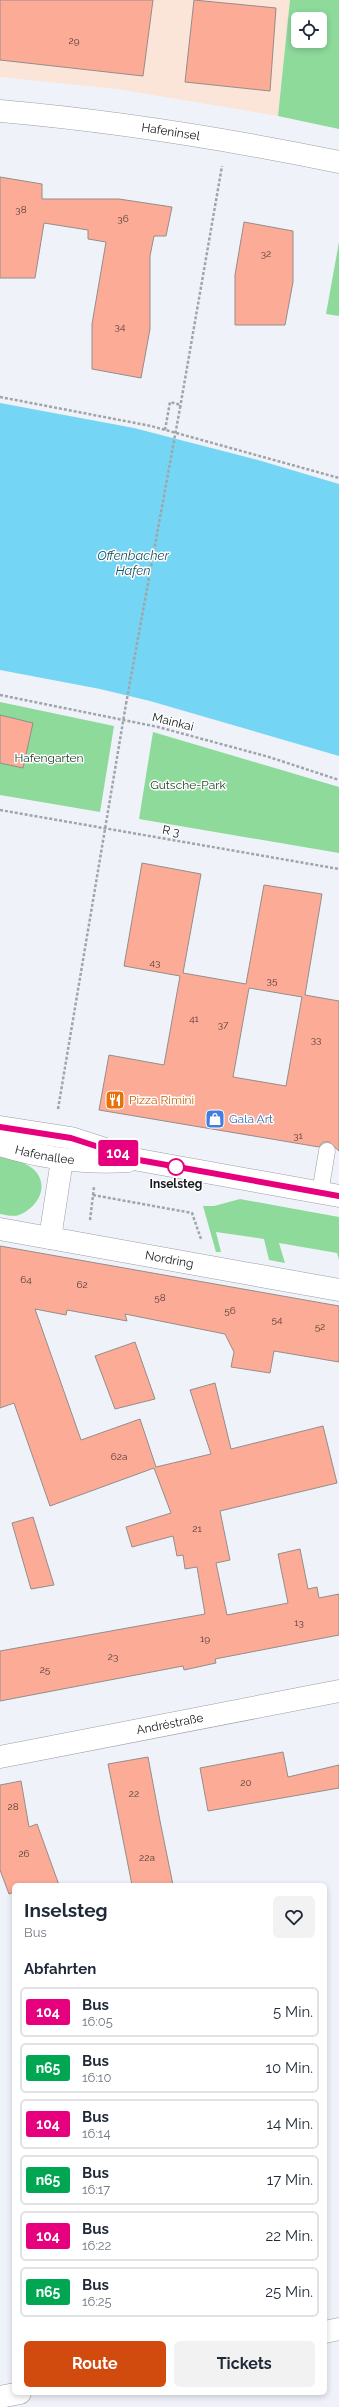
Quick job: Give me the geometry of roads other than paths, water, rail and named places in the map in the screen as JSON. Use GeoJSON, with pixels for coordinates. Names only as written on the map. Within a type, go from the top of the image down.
{"type":"FeatureCollection","features":[{"type":"Feature","properties":{"kind":"street","name":"Hafeninsel"},"geometry":{"type":"LineString","coordinates":[[0,111],[123,125],[227,140],[339,162]]}},
{"type":"Feature","properties":{"kind":"street","name":"Hafenallee"},"geometry":{"type":"LineString","coordinates":[[0,1126],[71,1138],[139,1160],[329,1194]]}},
{"type":"Feature","properties":{"kind":"street","name":"Hafenallee"},"geometry":{"type":"LineString","coordinates":[[0,1145],[62,1160],[98,1163],[139,1160]]}},
{"type":"Feature","properties":{"kind":"street"},"geometry":{"type":"LineString","coordinates":[[50,1238],[62,1160]]}},
{"type":"Feature","properties":{"kind":"street","name":"Nordring"},"geometry":{"type":"LineString","coordinates":[[0,1229],[339,1290]]}},
{"type":"Feature","properties":{"kind":"street","name":"Andréstraße"},"geometry":{"type":"LineString","coordinates":[[0,1757],[339,1691]]}},
{"type":"Feature","properties":{"kind":"street"},"geometry":{"type":"LineString","coordinates":[[327,2332],[339,2329]]}},
{"type":"Feature","properties":{"kind":"street"},"geometry":{"type":"LineString","coordinates":[[0,2397],[12,2395]]}},
{"type":"Feature","properties":{"kind":"lane"},"geometry":{"type":"LineString","coordinates":[[327,1151],[329,1194]]}},
{"type":"Feature","properties":{"kind":"water","name":"Offenbacher Hafen"},"geometry":{"type":"Polygon","coordinates":[[[0,403],[134,428],[258,460],[339,484],[339,756],[150,701],[100,689],[0,670],[0,403]]]}},
{"type":"Feature","properties":{"kind":"place","name":"Pizza Rimini"},"geometry":{"type":"Point","coordinates":[115,1100]}},
{"type":"Feature","properties":{"kind":"place","name":"Gala Art"},"geometry":{"type":"Point","coordinates":[215,1119]}},
{"type":"Feature","properties":{"kind":"place","name":"Inselsteg"},"geometry":{"type":"Point","coordinates":[176,1167]}},
{"type":"Feature","properties":{"kind":"park label","name":"Hafengarten"},"geometry":{"type":"Point","coordinates":[49,758]}},
{"type":"Feature","properties":{"kind":"park label","name":"Gutsche-Park"},"geometry":{"type":"Point","coordinates":[188,785]}}]}
